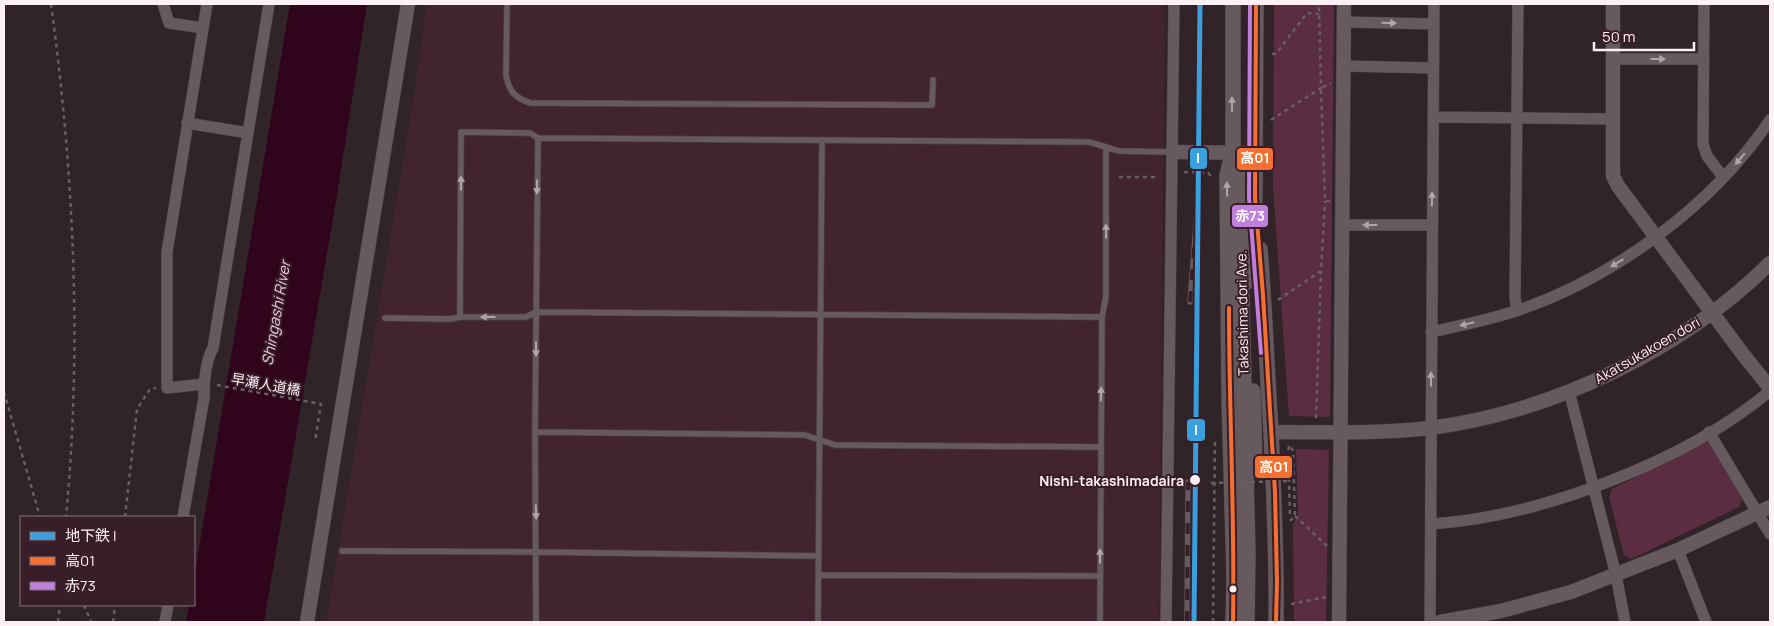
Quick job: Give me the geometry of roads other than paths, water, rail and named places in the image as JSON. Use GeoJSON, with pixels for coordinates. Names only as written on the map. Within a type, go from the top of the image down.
{"type":"FeatureCollection","features":[{"type":"Feature","properties":{"kind":"main road","name":"Takashima dori Ave."},"geometry":{"type":"LineString","coordinates":[[1233,4],[1232,153],[1239,174],[1256,622]]}},
{"type":"Feature","properties":{"kind":"main road","name":"Takashima dori Ave."},"geometry":{"type":"LineString","coordinates":[[1247,622],[1252,554],[1255,431],[1249,294],[1255,197],[1256,4]]}},
{"type":"Feature","properties":{"kind":"main road"},"geometry":{"type":"LineString","coordinates":[[1232,153],[1227,182],[1229,398],[1234,576],[1233,622]]}},
{"type":"Feature","properties":{"kind":"main road"},"geometry":{"type":"LineString","coordinates":[[1255,197],[1264,295],[1275,492],[1276,622]]}},
{"type":"Feature","properties":{"kind":"street"},"geometry":{"type":"LineString","coordinates":[[163,4],[169,23],[203,28]]}},
{"type":"Feature","properties":{"kind":"street"},"geometry":{"type":"LineString","coordinates":[[204,384],[167,388],[167,252],[207,4]]}},
{"type":"Feature","properties":{"kind":"street"},"geometry":{"type":"LineString","coordinates":[[183,516],[204,398],[204,384],[210,353],[213,348],[269,4]]}},
{"type":"Feature","properties":{"kind":"street"},"geometry":{"type":"LineString","coordinates":[[307,622],[408,4]]}},
{"type":"Feature","properties":{"kind":"street"},"geometry":{"type":"LineString","coordinates":[[1166,622],[1174,4]]}},
{"type":"Feature","properties":{"kind":"street"},"geometry":{"type":"LineString","coordinates":[[1340,622],[1344,4]]}},
{"type":"Feature","properties":{"kind":"street"},"geometry":{"type":"LineString","coordinates":[[1430,622],[1434,4]]}},
{"type":"Feature","properties":{"kind":"street"},"geometry":{"type":"LineString","coordinates":[[1517,310],[1515,297],[1518,4]]}},
{"type":"Feature","properties":{"kind":"street"},"geometry":{"type":"LineString","coordinates":[[1431,524],[1483,517],[1520,509],[1594,487],[1664,457],[1739,414],[1770,390],[1612,176],[1613,4]]}},
{"type":"Feature","properties":{"kind":"street"},"geometry":{"type":"LineString","coordinates":[[1704,4],[1703,144],[1707,156],[1723,177]]}},
{"type":"Feature","properties":{"kind":"street"},"geometry":{"type":"LineString","coordinates":[[1344,22],[1434,24]]}},
{"type":"Feature","properties":{"kind":"street"},"geometry":{"type":"LineString","coordinates":[[1612,59],[1704,58]]}},
{"type":"Feature","properties":{"kind":"street"},"geometry":{"type":"LineString","coordinates":[[1344,66],[1433,68]]}},
{"type":"Feature","properties":{"kind":"street"},"geometry":{"type":"LineString","coordinates":[[1433,117],[1612,119]]}},
{"type":"Feature","properties":{"kind":"street"},"geometry":{"type":"LineString","coordinates":[[1431,332],[1517,310],[1560,294],[1633,254],[1656,238],[1700,201],[1738,162],[1770,120]]}},
{"type":"Feature","properties":{"kind":"street"},"geometry":{"type":"LineString","coordinates":[[187,123],[248,133]]}},
{"type":"Feature","properties":{"kind":"street"},"geometry":{"type":"LineString","coordinates":[[1173,152],[1255,153]]}},
{"type":"Feature","properties":{"kind":"street"},"geometry":{"type":"LineString","coordinates":[[1343,225],[1432,225]]}},
{"type":"Feature","properties":{"kind":"street","name":"Akatsukakoen dori"},"geometry":{"type":"LineString","coordinates":[[1271,432],[1340,433],[1431,428],[1501,413],[1569,392],[1601,378],[1663,345],[1712,312],[1770,263]]}},
{"type":"Feature","properties":{"kind":"street"},"geometry":{"type":"LineString","coordinates":[[1569,392],[1616,575],[1626,622]]}},
{"type":"Feature","properties":{"kind":"street"},"geometry":{"type":"LineString","coordinates":[[1709,432],[1764,510],[1770,534]]}},
{"type":"Feature","properties":{"kind":"street"},"geometry":{"type":"LineString","coordinates":[[1440,622],[1478,616],[1571,592],[1678,550],[1764,510]]}},
{"type":"Feature","properties":{"kind":"street"},"geometry":{"type":"LineString","coordinates":[[1678,550],[1706,622]]}},
{"type":"Feature","properties":{"kind":"street"},"geometry":{"type":"LineString","coordinates":[[165,622],[168,606]]}},
{"type":"Feature","properties":{"kind":"lane"},"geometry":{"type":"LineString","coordinates":[[507,4],[506,74],[508,85],[512,94],[521,100],[531,103],[932,105],[932,80]]}},
{"type":"Feature","properties":{"kind":"lane"},"geometry":{"type":"LineString","coordinates":[[460,318],[461,132],[530,133],[538,138],[1089,142],[1119,151],[1173,152]]}},
{"type":"Feature","properties":{"kind":"lane"},"geometry":{"type":"LineString","coordinates":[[536,622],[535,432],[538,138]]}},
{"type":"Feature","properties":{"kind":"lane"},"geometry":{"type":"LineString","coordinates":[[818,622],[822,140]]}},
{"type":"Feature","properties":{"kind":"lane"},"geometry":{"type":"LineString","coordinates":[[1100,622],[1102,317],[1106,296],[1106,147]]}},
{"type":"Feature","properties":{"kind":"lane"},"geometry":{"type":"LineString","coordinates":[[385,318],[526,318],[536,312],[1102,317]]}},
{"type":"Feature","properties":{"kind":"lane"},"geometry":{"type":"LineString","coordinates":[[535,432],[805,435],[835,445],[1101,447]]}},
{"type":"Feature","properties":{"kind":"lane"},"geometry":{"type":"LineString","coordinates":[[342,551],[819,556]]}},
{"type":"Feature","properties":{"kind":"lane"},"geometry":{"type":"LineString","coordinates":[[819,575],[1100,576]]}},
{"type":"Feature","properties":{"kind":"water","name":"Shingashi River"},"geometry":{"type":"Polygon","coordinates":[[[290,4],[367,4],[337,195],[264,622],[186,622],[189,606],[195,606],[195,572],[290,4]]]}},
{"type":"Feature","properties":{"kind":"railway"},"geometry":{"type":"LineString","coordinates":[[1190,302],[1198,198]]}},
{"type":"Feature","properties":{"kind":"railway"},"geometry":{"type":"LineString","coordinates":[[1187,622],[1188,482]]}},
{"type":"Feature","properties":{"kind":"metro line","name":"I"},"geometry":{"type":"LineString","coordinates":[[1194,622],[1200,4]]}},
{"type":"Feature","properties":{"kind":"place","name":"Nishi-takashimadaira"},"geometry":{"type":"Point","coordinates":[1195,480]}}]}
